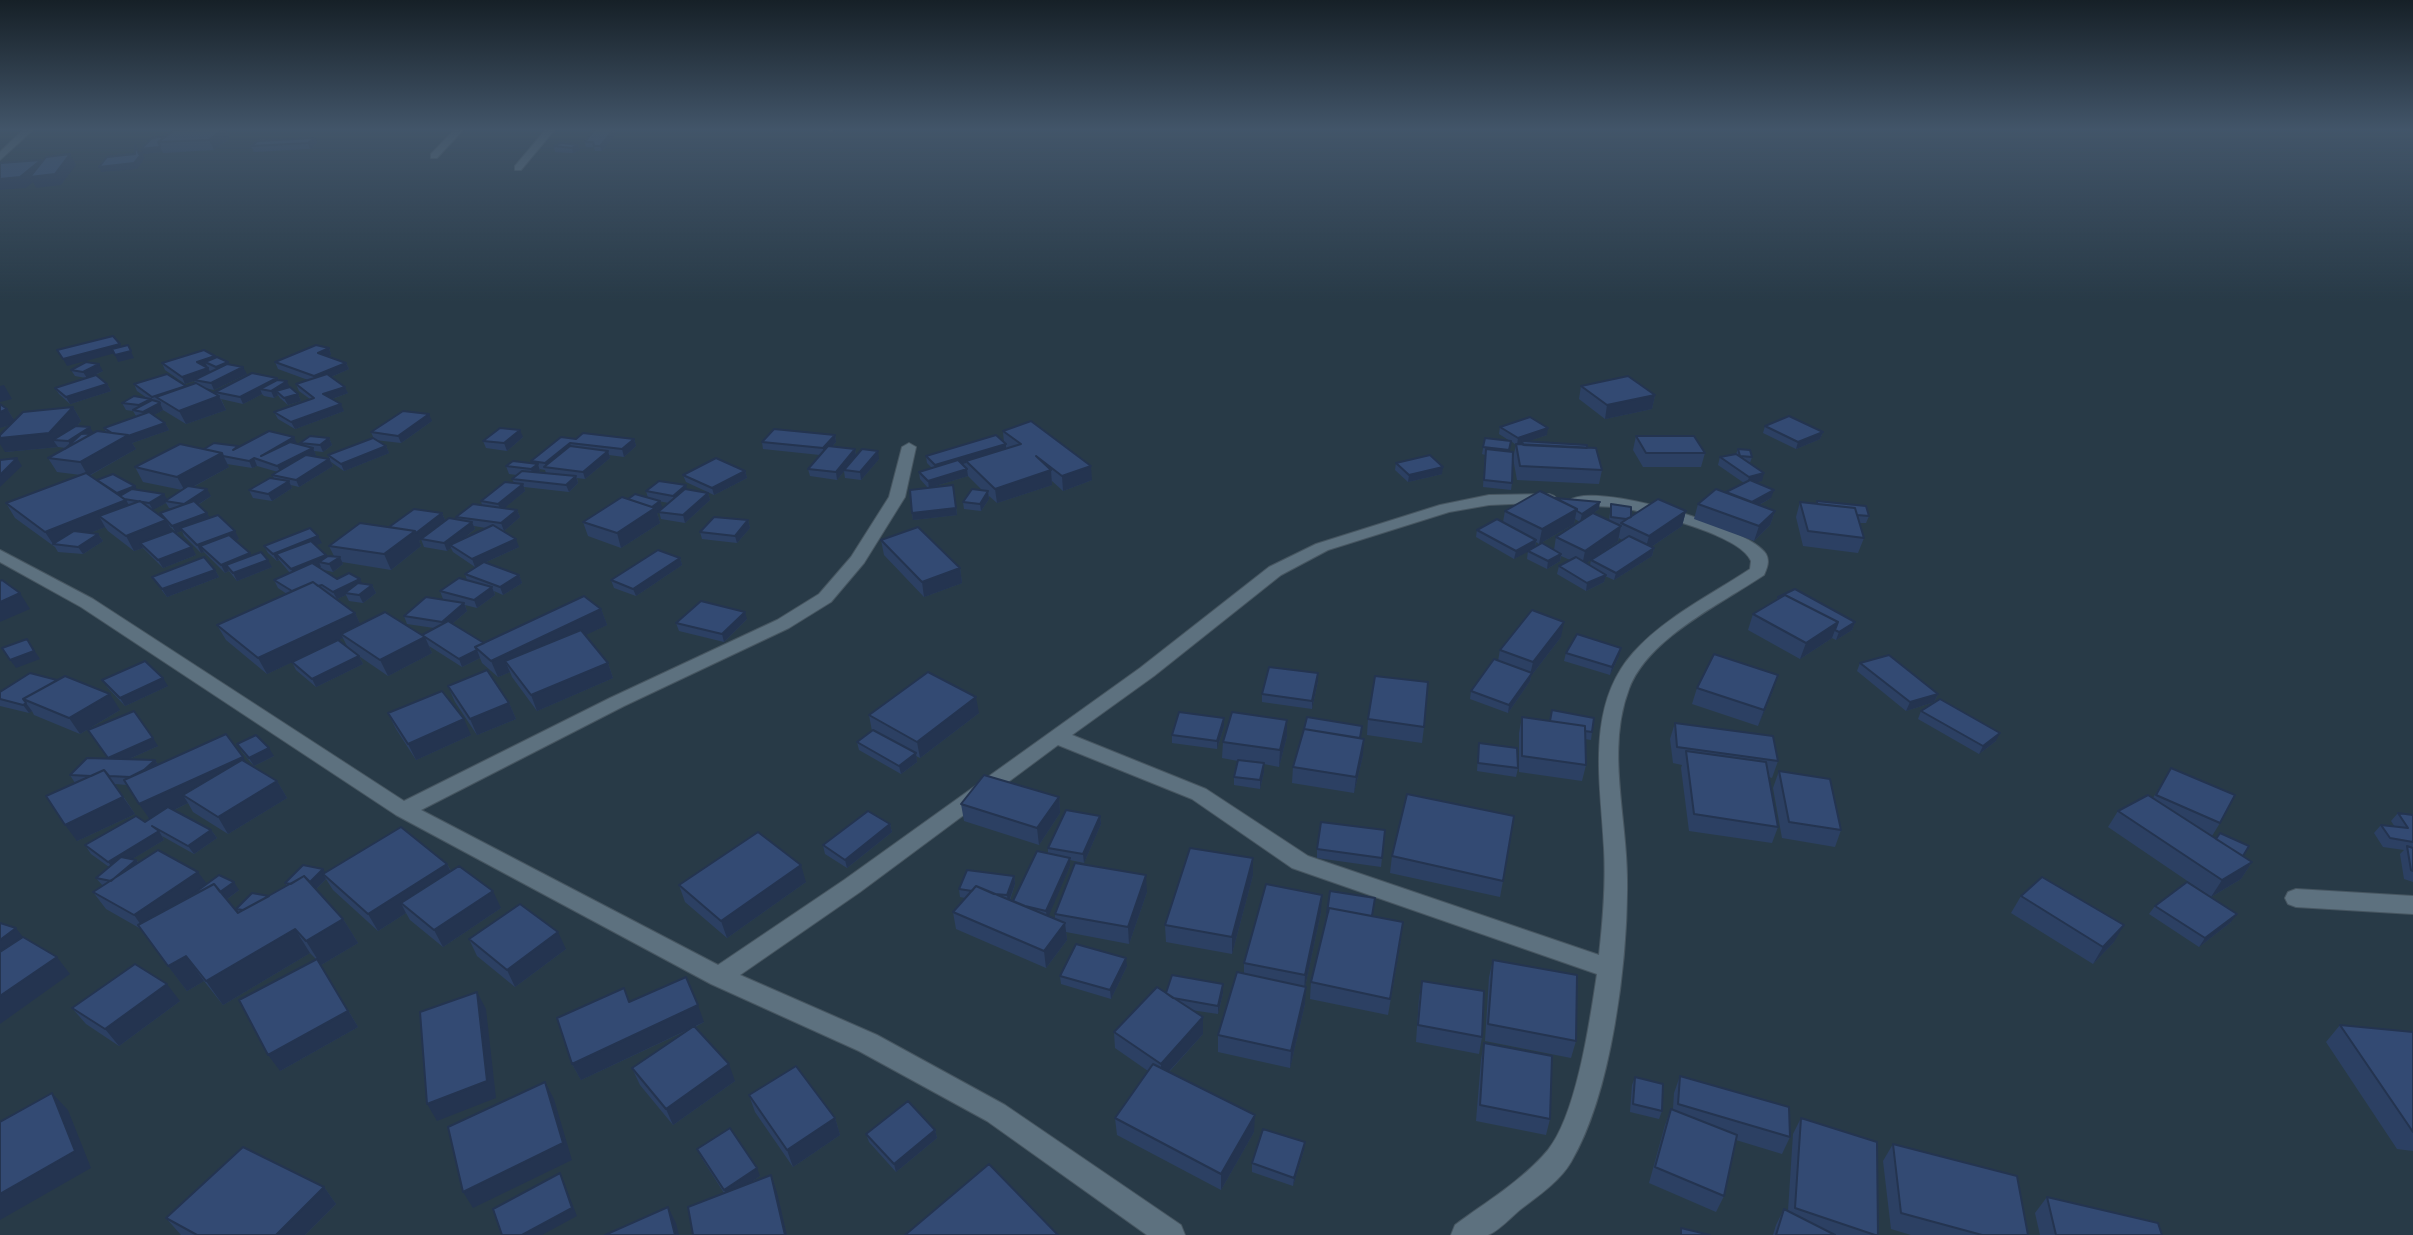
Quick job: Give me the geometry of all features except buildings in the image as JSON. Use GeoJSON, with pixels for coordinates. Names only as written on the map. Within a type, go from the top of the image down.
{"type":"FeatureCollection","features":[{"type":"Feature","properties":{"kind":"street"},"geometry":{"type":"LineString","coordinates":[[403,810],[617,702],[783,624],[825,598],[858,560],[892,507],[909,447]]}},
{"type":"Feature","properties":{"kind":"street"},"geometry":{"type":"LineString","coordinates":[[719,977],[842,894],[981,790],[1058,737],[1147,672],[1275,571],[1322,547],[1478,502],[1535,498],[1633,505],[1685,519],[1720,533],[1758,554],[1758,571],[1647,648],[1621,685],[1610,741],[1609,786],[1616,882],[1609,968],[1588,1087],[1561,1155],[1465,1235]]}},
{"type":"Feature","properties":{"kind":"street"},"geometry":{"type":"LineString","coordinates":[[0,555],[87,603],[403,810],[719,977],[868,1044],[996,1113],[1171,1235]]}},
{"type":"Feature","properties":{"kind":"street"},"geometry":{"type":"LineString","coordinates":[[1058,737],[1192,790],[1300,862],[1609,968]]}},
{"type":"Feature","properties":{"kind":"street"},"geometry":{"type":"LineString","coordinates":[[2296,898],[2413,905]]}}]}
